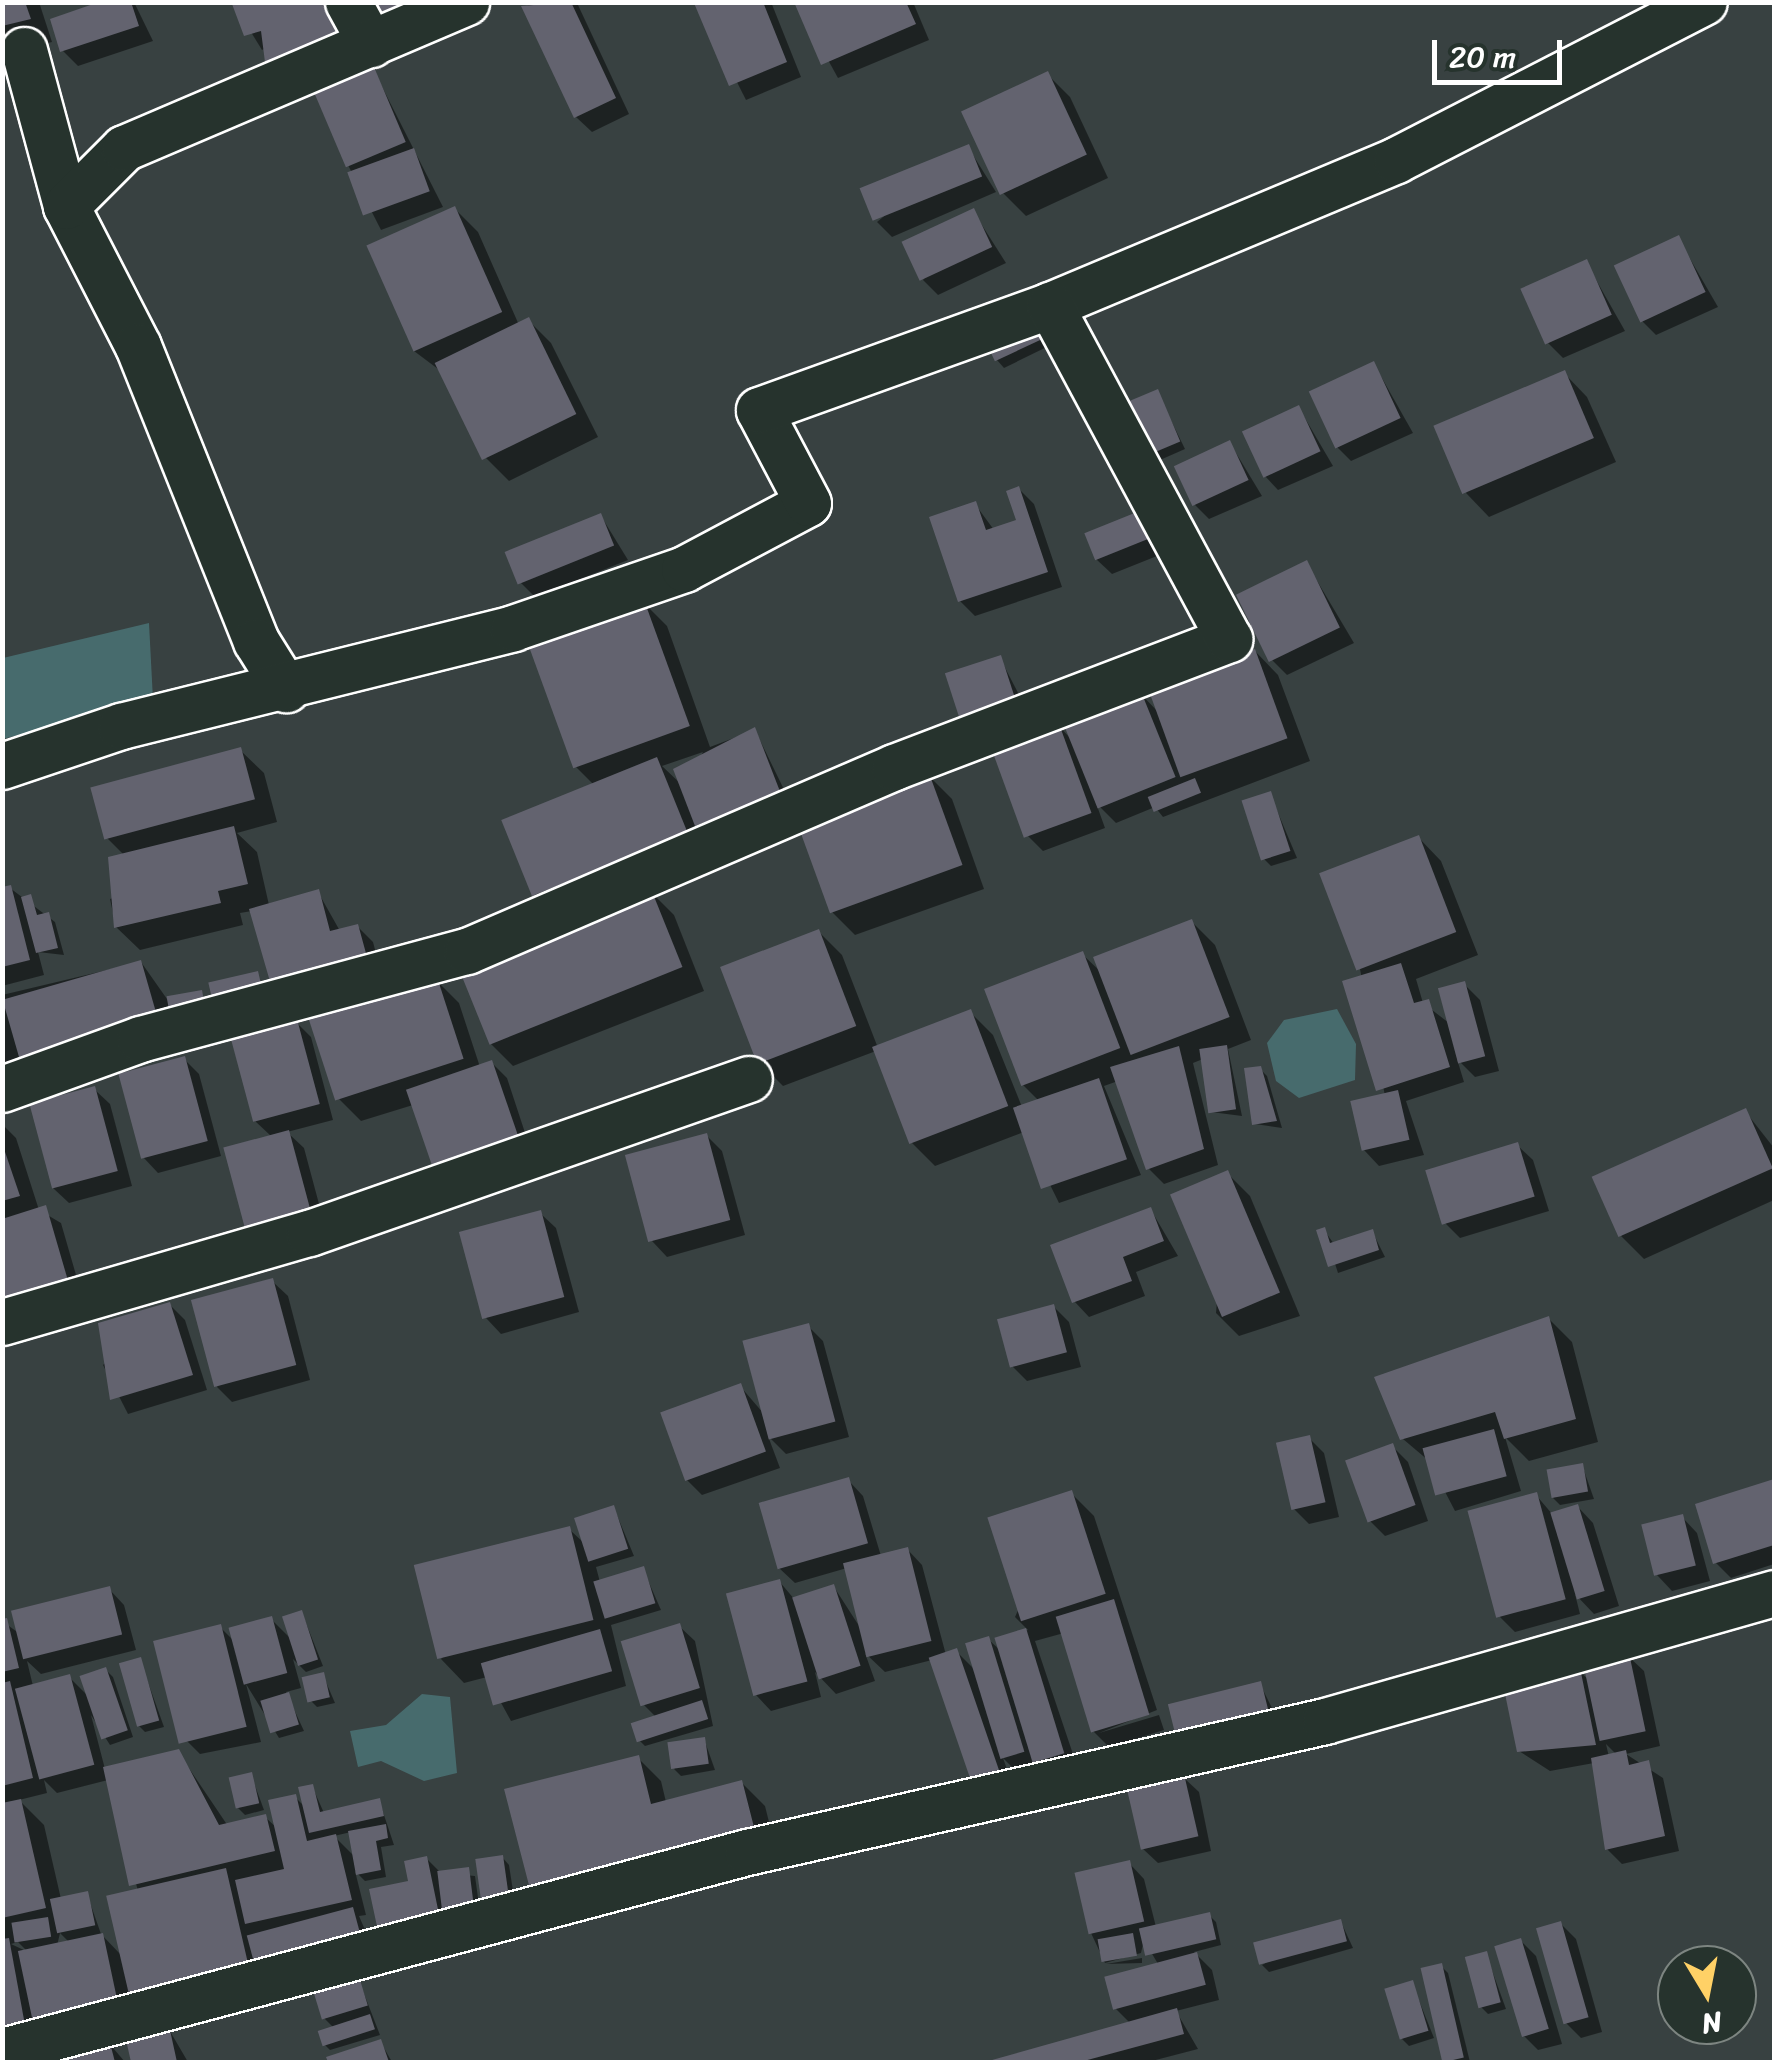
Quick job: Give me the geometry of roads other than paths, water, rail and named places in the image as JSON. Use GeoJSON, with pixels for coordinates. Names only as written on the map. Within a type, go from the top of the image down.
{"type":"FeatureCollection","features":[{"type":"Feature","properties":{"kind":"street"},"geometry":{"type":"LineString","coordinates":[[348,2],[371,44]]}},
{"type":"Feature","properties":{"kind":"street"},"geometry":{"type":"LineString","coordinates":[[66,206],[124,148],[466,2]]}},
{"type":"Feature","properties":{"kind":"street"},"geometry":{"type":"LineString","coordinates":[[2,766],[121,726],[286,689],[513,628],[684,569],[808,503],[758,410],[1050,305],[1396,160],[1704,2]]}},
{"type":"Feature","properties":{"kind":"street"},"geometry":{"type":"LineString","coordinates":[[24,50],[66,206],[138,346],[256,640],[286,689]]}},
{"type":"Feature","properties":{"kind":"street"},"geometry":{"type":"LineString","coordinates":[[2,1089],[140,1039],[467,951],[894,767],[1229,639],[1050,305]]}},
{"type":"Feature","properties":{"kind":"street"},"geometry":{"type":"LineString","coordinates":[[2,1322],[309,1233],[748,1079]]}},
{"type":"Feature","properties":{"kind":"street"},"geometry":{"type":"LineString","coordinates":[[2,2051],[748,1852],[1325,1722],[1774,1593]]}},
{"type":"Feature","properties":{"kind":"water"},"geometry":{"type":"Polygon","coordinates":[[[149,623],[153,700],[3,739],[3,658],[149,623]]]}},
{"type":"Feature","properties":{"kind":"water"},"geometry":{"type":"Polygon","coordinates":[[[1337,1009],[1356,1044],[1355,1080],[1299,1098],[1276,1081],[1267,1043],[1284,1020],[1337,1009]]]}},
{"type":"Feature","properties":{"kind":"water"},"geometry":{"type":"Polygon","coordinates":[[[422,1694],[450,1697],[457,1773],[424,1781],[381,1761],[358,1767],[350,1731],[386,1725],[422,1694]]]}}]}
